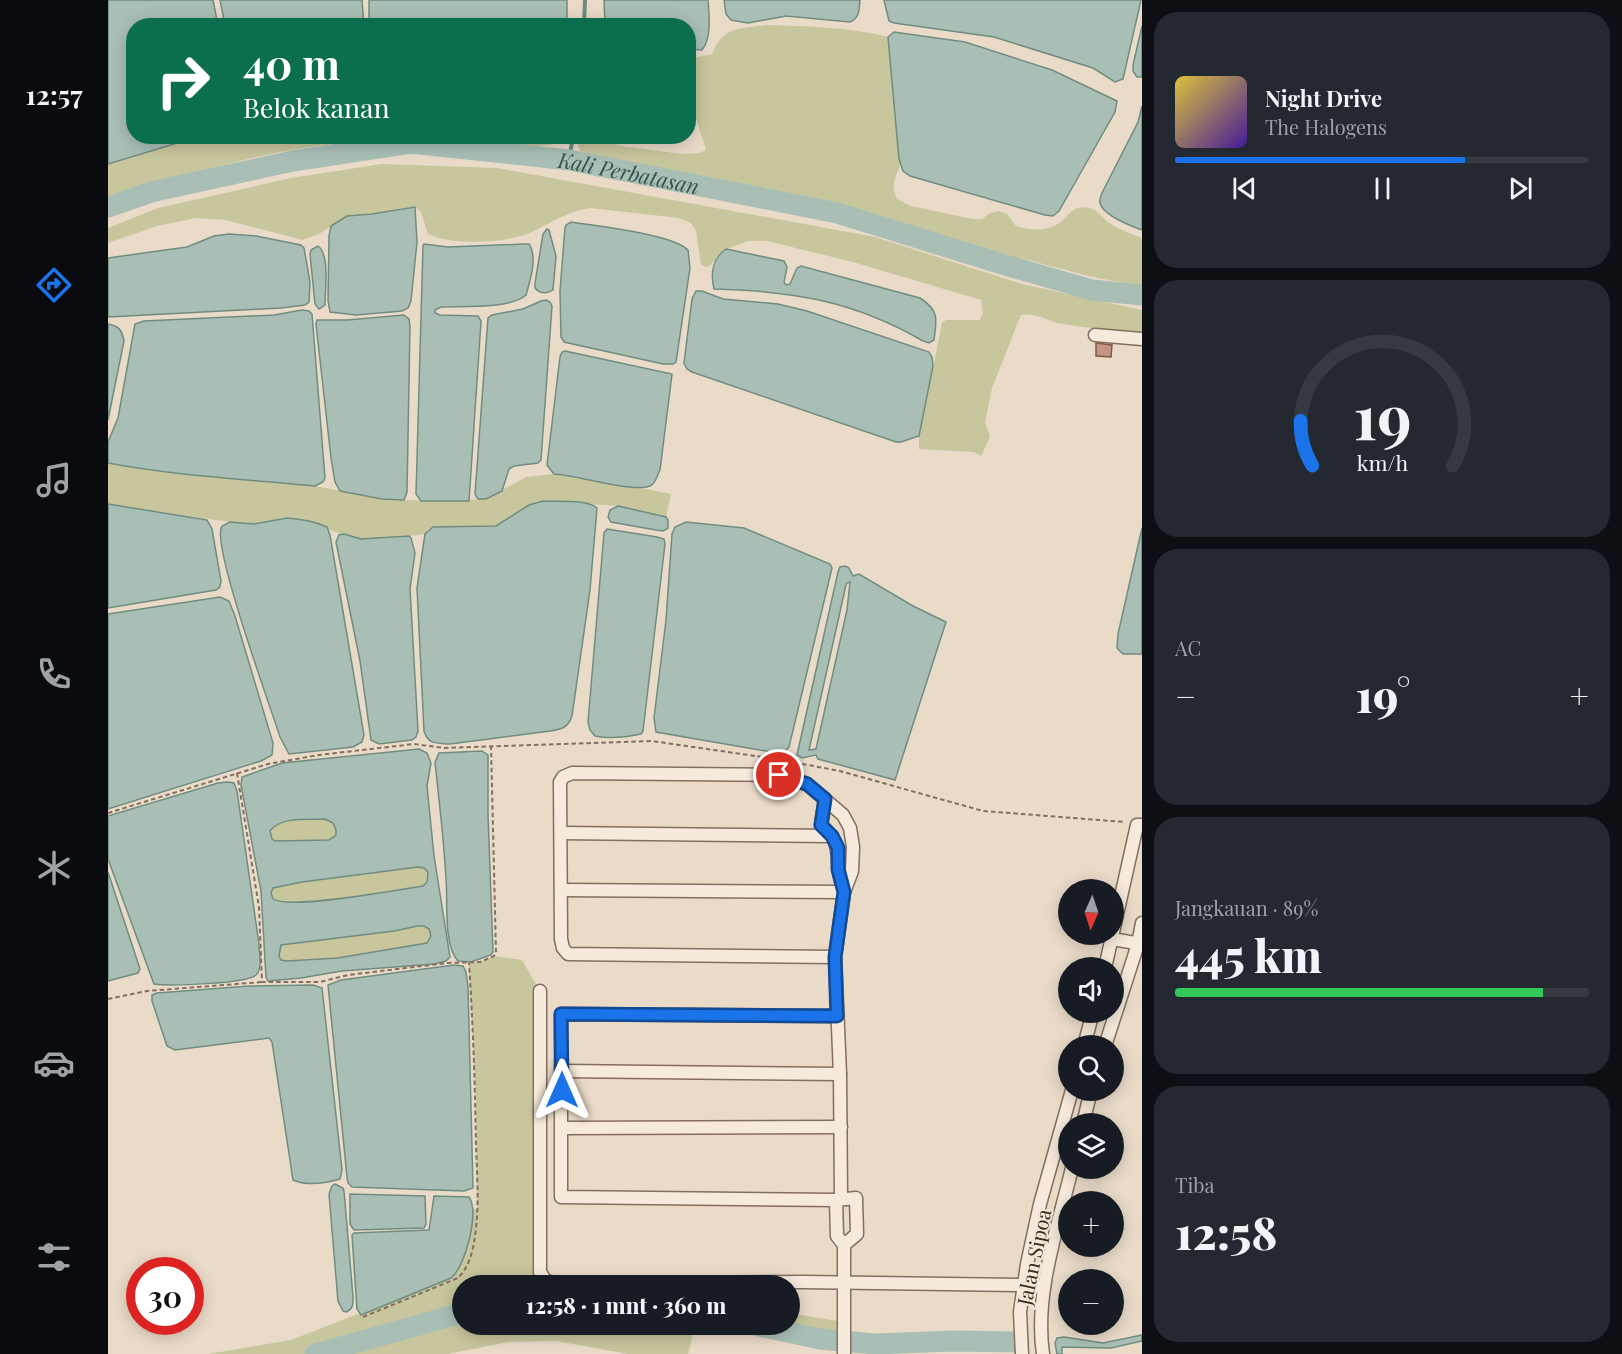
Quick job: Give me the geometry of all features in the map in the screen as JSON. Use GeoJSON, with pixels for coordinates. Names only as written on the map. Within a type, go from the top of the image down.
{"type":"FeatureCollection","features":[{"type":"Feature","properties":{"kind":"street"},"geometry":{"type":"LineString","coordinates":[[1095,335],[1142,339]]}},
{"type":"Feature","properties":{"kind":"street"},"geometry":{"type":"LineString","coordinates":[[835,957],[568,954],[563,948],[561,939],[560,782],[572,773],[779,775],[807,784],[843,815],[849,828],[853,847],[852,871],[844,892],[835,957],[841,1127],[837,1236],[844,1245],[844,1354]]}},
{"type":"Feature","properties":{"kind":"street"},"geometry":{"type":"LineString","coordinates":[[825,799],[821,825],[832,836],[838,848],[838,869],[844,892]]}},
{"type":"Feature","properties":{"kind":"street"},"geometry":{"type":"LineString","coordinates":[[1124,888],[1139,825]]}},
{"type":"Feature","properties":{"kind":"street"},"geometry":{"type":"LineString","coordinates":[[561,833],[832,836]]}},
{"type":"Feature","properties":{"kind":"street"},"geometry":{"type":"LineString","coordinates":[[562,890],[844,892]]}},
{"type":"Feature","properties":{"kind":"street"},"geometry":{"type":"LineString","coordinates":[[1109,1035],[1140,944],[1142,923]]}},
{"type":"Feature","properties":{"kind":"street"},"geometry":{"type":"LineString","coordinates":[[1124,941],[1140,944]]}},
{"type":"Feature","properties":{"kind":"street"},"geometry":{"type":"LineString","coordinates":[[540,991],[540,1272],[545,1280],[557,1284],[843,1282],[1044,1287]]}},
{"type":"Feature","properties":{"kind":"street"},"geometry":{"type":"LineString","coordinates":[[837,1016],[561,1014],[561,1197],[856,1198],[857,1234],[844,1245]]}},
{"type":"Feature","properties":{"kind":"street"},"geometry":{"type":"LineString","coordinates":[[562,1071],[840,1074]]}},
{"type":"Feature","properties":{"kind":"street"},"geometry":{"type":"LineString","coordinates":[[1022,1354],[1020,1312],[1027,1264],[1040,1204],[1069,1101]]}},
{"type":"Feature","properties":{"kind":"street"},"geometry":{"type":"LineString","coordinates":[[562,1128],[841,1127]]}},
{"type":"Feature","properties":{"kind":"street","name":"Jalan Sipoa"},"geometry":{"type":"LineString","coordinates":[[1043,1354],[1040,1313],[1069,1179]]}},
{"type":"Feature","properties":{"kind":"path"},"geometry":{"type":"LineString","coordinates":[[108,813],[268,764],[319,755],[414,744],[444,748],[652,741],[840,771],[983,811],[1118,821],[1139,825]]}},
{"type":"Feature","properties":{"kind":"path"},"geometry":{"type":"LineString","coordinates":[[108,999],[147,991],[262,982],[320,982],[348,975],[447,963],[480,962],[494,956],[496,953],[491,746]]}},
{"type":"Feature","properties":{"kind":"path"},"geometry":{"type":"LineString","coordinates":[[237,774],[259,908],[262,982]]}},
{"type":"Feature","properties":{"kind":"path"},"geometry":{"type":"LineString","coordinates":[[363,1317],[458,1278],[466,1269],[470,1258],[477,1209],[476,1103],[469,963]]}},
{"type":"Feature","properties":{"kind":"green space"},"geometry":{"type":"Polygon","coordinates":[[[766,25],[812,27],[843,29],[888,37],[900,166],[894,183],[897,199],[911,206],[972,219],[982,219],[990,213],[999,211],[1007,214],[1016,226],[1032,229],[1053,227],[1078,208],[1092,209],[1116,227],[1142,238],[1142,286],[1092,277],[1004,256],[816,202],[761,192],[719,179],[634,165],[580,151],[579,144],[615,144],[682,154],[699,153],[706,150],[696,118],[696,57],[712,54],[721,38],[733,30],[766,25]]]}},
{"type":"Feature","properties":{"kind":"green space"},"geometry":{"type":"Polygon","coordinates":[[[174,144],[333,144],[284,151],[233,163],[108,201],[108,164],[174,144]]]}},
{"type":"Feature","properties":{"kind":"green space"},"geometry":{"type":"Polygon","coordinates":[[[492,144],[553,144],[533,146],[492,144]]]}},
{"type":"Feature","properties":{"kind":"green space"},"geometry":{"type":"Polygon","coordinates":[[[382,164],[497,168],[875,237],[1022,284],[1142,310],[1142,333],[1062,324],[1037,316],[1021,315],[992,388],[985,422],[990,437],[981,456],[974,452],[919,449],[919,436],[942,323],[946,320],[980,320],[983,313],[981,300],[853,262],[767,241],[748,241],[727,249],[719,254],[710,266],[705,267],[701,264],[696,231],[691,223],[679,218],[590,208],[568,214],[524,235],[481,242],[451,240],[428,234],[421,212],[415,207],[347,216],[319,234],[302,240],[226,220],[196,218],[157,226],[108,243],[108,228],[158,208],[291,178],[382,164]]]}},
{"type":"Feature","properties":{"kind":"green space"},"geometry":{"type":"Polygon","coordinates":[[[108,463],[144,470],[315,486],[382,499],[434,501],[486,499],[526,477],[554,474],[572,475],[671,494],[666,517],[618,506],[543,501],[496,526],[428,529],[425,534],[361,539],[349,537],[303,519],[287,518],[254,524],[108,504],[108,463]]]}},
{"type":"Feature","properties":{"kind":"green space"},"geometry":{"type":"Polygon","coordinates":[[[325,819],[333,823],[336,830],[336,835],[329,840],[275,841],[272,839],[270,831],[281,823],[325,819]]]}},
{"type":"Feature","properties":{"kind":"green space"},"geometry":{"type":"Polygon","coordinates":[[[418,867],[428,872],[427,882],[423,886],[345,898],[300,902],[283,902],[273,899],[271,893],[273,888],[302,882],[418,867]]]}},
{"type":"Feature","properties":{"kind":"green space"},"geometry":{"type":"Polygon","coordinates":[[[424,926],[429,929],[431,936],[427,943],[338,958],[287,961],[281,960],[279,956],[281,945],[424,926]]]}},
{"type":"Feature","properties":{"kind":"green space"},"geometry":{"type":"Polygon","coordinates":[[[494,956],[522,960],[540,991],[540,1272],[545,1275],[453,1275],[468,1245],[473,1209],[477,1209],[476,1103],[469,963],[480,962],[494,956]]]}},
{"type":"Feature","properties":{"kind":"green space"},"geometry":{"type":"Polygon","coordinates":[[[451,1278],[452,1335],[693,1335],[688,1354],[628,1354],[556,1341],[508,1342],[448,1354],[208,1354],[291,1340],[451,1278]]]}},
{"type":"Feature","properties":{"kind":"green space"},"geometry":{"type":"Polygon","coordinates":[[[800,1315],[844,1322],[844,1351],[766,1335],[800,1335],[800,1315]]]}},
{"type":"Feature","properties":{"kind":"shaded area"},"geometry":{"type":"Polygon","coordinates":[[[108,0],[213,0],[217,18],[126,18],[126,144],[174,144],[108,164],[108,0]]]}},
{"type":"Feature","properties":{"kind":"shaded area"},"geometry":{"type":"Polygon","coordinates":[[[220,0],[362,0],[363,18],[224,18],[220,0]]]}},
{"type":"Feature","properties":{"kind":"shaded area"},"geometry":{"type":"Polygon","coordinates":[[[369,0],[567,0],[567,18],[369,18],[369,0]]]}},
{"type":"Feature","properties":{"kind":"shaded area"},"geometry":{"type":"Polygon","coordinates":[[[604,0],[708,0],[709,26],[702,50],[696,50],[696,18],[605,18],[604,0]]]}},
{"type":"Feature","properties":{"kind":"shaded area"},"geometry":{"type":"Polygon","coordinates":[[[724,0],[860,0],[857,16],[850,22],[786,16],[748,23],[731,20],[726,14],[724,0]]]}},
{"type":"Feature","properties":{"kind":"shaded area"},"geometry":{"type":"Polygon","coordinates":[[[884,0],[1141,0],[1123,79],[1115,82],[1093,68],[994,37],[894,23],[889,21],[884,0]]]}},
{"type":"Feature","properties":{"kind":"shaded area"},"geometry":{"type":"Polygon","coordinates":[[[1142,26],[1142,77],[1137,77],[1133,71],[1133,65],[1142,26]]]}},
{"type":"Feature","properties":{"kind":"shaded area"},"geometry":{"type":"Polygon","coordinates":[[[894,32],[965,42],[1052,70],[1117,101],[1115,112],[1059,211],[1053,216],[1045,215],[910,176],[903,171],[899,159],[888,37],[894,32]]]}},
{"type":"Feature","properties":{"kind":"shaded area"},"geometry":{"type":"Polygon","coordinates":[[[1142,106],[1142,230],[1106,212],[1100,201],[1138,122],[1142,106]]]}},
{"type":"Feature","properties":{"kind":"shaded area"},"geometry":{"type":"Polygon","coordinates":[[[415,207],[417,242],[411,301],[408,308],[402,311],[356,315],[330,312],[328,301],[331,226],[347,216],[415,207]]]}},
{"type":"Feature","properties":{"kind":"shaded area"},"geometry":{"type":"Polygon","coordinates":[[[571,222],[651,235],[679,244],[688,250],[690,268],[676,362],[663,364],[564,342],[561,337],[560,291],[565,228],[571,222]]]}},
{"type":"Feature","properties":{"kind":"shaded area"},"geometry":{"type":"Polygon","coordinates":[[[547,229],[556,256],[553,290],[544,293],[535,288],[535,283],[543,234],[547,229]]]}},
{"type":"Feature","properties":{"kind":"shaded area"},"geometry":{"type":"Polygon","coordinates":[[[229,234],[256,236],[301,245],[304,248],[310,282],[309,302],[305,305],[281,308],[108,317],[108,258],[187,247],[214,236],[229,234]]]}},
{"type":"Feature","properties":{"kind":"shaded area"},"geometry":{"type":"Polygon","coordinates":[[[424,244],[448,247],[529,244],[532,249],[532,269],[526,295],[509,303],[498,305],[441,307],[435,310],[435,313],[440,315],[478,316],[481,321],[469,501],[421,501],[416,494],[424,244]]]}},
{"type":"Feature","properties":{"kind":"shaded area"},"geometry":{"type":"Polygon","coordinates":[[[318,246],[324,256],[326,273],[325,305],[319,309],[315,304],[310,254],[311,250],[318,246]]]}},
{"type":"Feature","properties":{"kind":"shaded area"},"geometry":{"type":"Polygon","coordinates":[[[726,249],[784,261],[787,267],[784,282],[786,285],[790,284],[797,268],[801,266],[920,298],[934,311],[936,326],[934,340],[929,343],[923,341],[872,316],[822,301],[770,292],[714,289],[712,277],[715,261],[726,249]]]}},
{"type":"Feature","properties":{"kind":"shaded area"},"geometry":{"type":"Polygon","coordinates":[[[696,291],[723,299],[778,304],[807,311],[929,352],[933,366],[919,436],[896,442],[687,369],[684,363],[692,299],[696,291]]]}},
{"type":"Feature","properties":{"kind":"shaded area"},"geometry":{"type":"Polygon","coordinates":[[[546,300],[552,306],[541,460],[538,463],[514,466],[509,469],[502,491],[486,499],[478,499],[475,494],[488,318],[546,300]]]}},
{"type":"Feature","properties":{"kind":"shaded area"},"geometry":{"type":"Polygon","coordinates":[[[302,310],[312,314],[325,478],[323,482],[315,486],[185,474],[108,463],[108,442],[118,418],[135,324],[144,321],[274,315],[302,310]]]}},
{"type":"Feature","properties":{"kind":"shaded area"},"geometry":{"type":"Polygon","coordinates":[[[404,315],[409,319],[410,326],[407,492],[404,500],[382,499],[340,491],[335,482],[331,458],[317,320],[404,315]]]}},
{"type":"Feature","properties":{"kind":"shaded area"},"geometry":{"type":"Polygon","coordinates":[[[108,324],[119,329],[124,341],[108,420],[108,324]]]}},
{"type":"Feature","properties":{"kind":"shaded area"},"geometry":{"type":"Polygon","coordinates":[[[565,351],[672,374],[660,470],[652,485],[642,488],[618,486],[554,474],[547,465],[560,357],[565,351]]]}},
{"type":"Feature","properties":{"kind":"shaded area"},"geometry":{"type":"Polygon","coordinates":[[[543,501],[579,502],[597,508],[590,590],[572,716],[569,723],[558,730],[450,744],[431,741],[424,731],[417,588],[425,534],[433,527],[496,526],[529,505],[543,501]]]}},
{"type":"Feature","properties":{"kind":"shaded area"},"geometry":{"type":"Polygon","coordinates":[[[108,504],[207,520],[212,529],[221,581],[220,587],[216,590],[108,608],[108,504]]]}},
{"type":"Feature","properties":{"kind":"shaded area"},"geometry":{"type":"Polygon","coordinates":[[[618,506],[666,517],[668,528],[663,531],[611,522],[608,517],[610,510],[618,506]]]}},
{"type":"Feature","properties":{"kind":"shaded area"},"geometry":{"type":"Polygon","coordinates":[[[287,518],[322,525],[327,527],[330,535],[364,735],[362,742],[353,747],[289,754],[280,737],[233,592],[221,538],[222,526],[230,522],[254,524],[287,518]]]}},
{"type":"Feature","properties":{"kind":"shaded area"},"geometry":{"type":"Polygon","coordinates":[[[686,522],[744,528],[830,564],[832,568],[789,747],[783,754],[656,732],[654,718],[666,620],[672,534],[675,527],[686,522]]]}},
{"type":"Feature","properties":{"kind":"shaded area"},"geometry":{"type":"Polygon","coordinates":[[[1142,528],[1142,654],[1123,654],[1117,648],[1118,634],[1142,528]]]}},
{"type":"Feature","properties":{"kind":"shaded area"},"geometry":{"type":"Polygon","coordinates":[[[607,529],[657,537],[664,539],[665,544],[643,731],[641,734],[618,737],[595,736],[588,722],[604,533],[607,529]]]}},
{"type":"Feature","properties":{"kind":"shaded area"},"geometry":{"type":"Polygon","coordinates":[[[344,534],[361,539],[409,536],[411,538],[415,553],[410,589],[418,731],[412,740],[379,744],[371,740],[360,661],[336,542],[339,535],[344,534]]]}},
{"type":"Feature","properties":{"kind":"shaded area"},"geometry":{"type":"Polygon","coordinates":[[[840,567],[849,568],[853,576],[859,574],[913,606],[946,622],[895,780],[818,759],[816,755],[802,758],[797,755],[840,567]],[[850,582],[846,585],[809,750],[816,749],[847,610],[850,582]]]}},
{"type":"Feature","properties":{"kind":"shaded area"},"geometry":{"type":"Polygon","coordinates":[[[220,597],[229,601],[235,616],[273,743],[272,755],[261,761],[108,809],[108,614],[220,597]]]}},
{"type":"Feature","properties":{"kind":"shaded area"},"geometry":{"type":"Polygon","coordinates":[[[419,749],[427,753],[431,763],[427,786],[434,856],[450,957],[446,961],[268,981],[261,891],[241,785],[242,777],[282,763],[419,749]],[[325,819],[281,823],[270,831],[272,839],[275,841],[329,840],[336,835],[336,830],[333,823],[325,819]],[[418,867],[273,888],[271,893],[273,899],[283,902],[321,901],[423,886],[427,882],[428,872],[418,867]],[[424,926],[281,945],[279,956],[281,960],[287,961],[338,958],[427,943],[431,936],[429,929],[424,926]]]}},
{"type":"Feature","properties":{"kind":"shaded area"},"geometry":{"type":"Polygon","coordinates":[[[482,751],[488,755],[493,952],[491,955],[471,962],[458,961],[453,954],[448,934],[444,850],[435,762],[439,753],[482,751]]]}},
{"type":"Feature","properties":{"kind":"shaded area"},"geometry":{"type":"Polygon","coordinates":[[[228,782],[234,783],[237,791],[259,944],[258,972],[249,978],[223,982],[154,984],[108,859],[108,816],[228,782]]]}},
{"type":"Feature","properties":{"kind":"shaded area"},"geometry":{"type":"Polygon","coordinates":[[[108,872],[140,969],[138,973],[108,981],[108,872]]]}},
{"type":"Feature","properties":{"kind":"shaded area"},"geometry":{"type":"Polygon","coordinates":[[[454,965],[463,966],[468,987],[473,1188],[464,1191],[352,1187],[347,1177],[328,985],[341,980],[454,965]]]}},
{"type":"Feature","properties":{"kind":"shaded area"},"geometry":{"type":"Polygon","coordinates":[[[313,985],[322,988],[342,1170],[340,1179],[316,1183],[293,1180],[272,1042],[269,1038],[175,1050],[167,1046],[152,995],[249,986],[313,985]]]}},
{"type":"Feature","properties":{"kind":"shaded area"},"geometry":{"type":"Polygon","coordinates":[[[335,1184],[344,1191],[353,1297],[352,1306],[346,1312],[343,1311],[338,1301],[329,1194],[335,1184]]]}},
{"type":"Feature","properties":{"kind":"shaded area"},"geometry":{"type":"Polygon","coordinates":[[[350,1194],[425,1196],[426,1224],[424,1228],[354,1230],[350,1224],[350,1194]]]}},
{"type":"Feature","properties":{"kind":"shaded area"},"geometry":{"type":"Polygon","coordinates":[[[434,1196],[469,1197],[472,1204],[472,1226],[466,1252],[451,1278],[361,1315],[357,1309],[352,1235],[354,1233],[429,1230],[434,1196]]]}},
{"type":"Feature","properties":{"kind":"shaded area"},"geometry":{"type":"Polygon","coordinates":[[[1142,1335],[1142,1341],[1111,1348],[1062,1347],[1062,1354],[1057,1354],[1055,1343],[1057,1338],[1064,1337],[1103,1343],[1142,1335]]]}},
{"type":"Feature","properties":{"kind":"building"},"geometry":{"type":"Polygon","coordinates":[[[1096,343],[1112,345],[1111,357],[1096,356],[1096,343]]]}},
{"type":"Feature","properties":{"kind":"waterway"},"geometry":{"type":"LineString","coordinates":[[584,18],[585,0]]}},
{"type":"Feature","properties":{"kind":"waterway","name":"Kali Perbatasan"},"geometry":{"type":"LineString","coordinates":[[108,207],[151,192],[293,161],[404,144]]}},
{"type":"Feature","properties":{"kind":"waterway","name":"Kali Perbatasan"},"geometry":{"type":"LineString","coordinates":[[420,144],[569,160],[837,213],[1092,290],[1142,295]]}},
{"type":"Feature","properties":{"kind":"waterway"},"geometry":{"type":"LineString","coordinates":[[569,160],[572,144]]}},
{"type":"Feature","properties":{"kind":"waterway"},"geometry":{"type":"LineString","coordinates":[[315,1354],[452,1316]]}},
{"type":"Feature","properties":{"kind":"waterway"},"geometry":{"type":"LineString","coordinates":[[800,1335],[875,1344],[953,1341],[1018,1342]]}},
{"type":"Feature","properties":{"kind":"route"},"geometry":{"type":"LineString","coordinates":[[562,1090],[561,1014],[837,1016],[835,957],[844,892],[838,869],[838,848],[832,836],[821,825],[825,799],[807,784],[779,775]]}}]}
